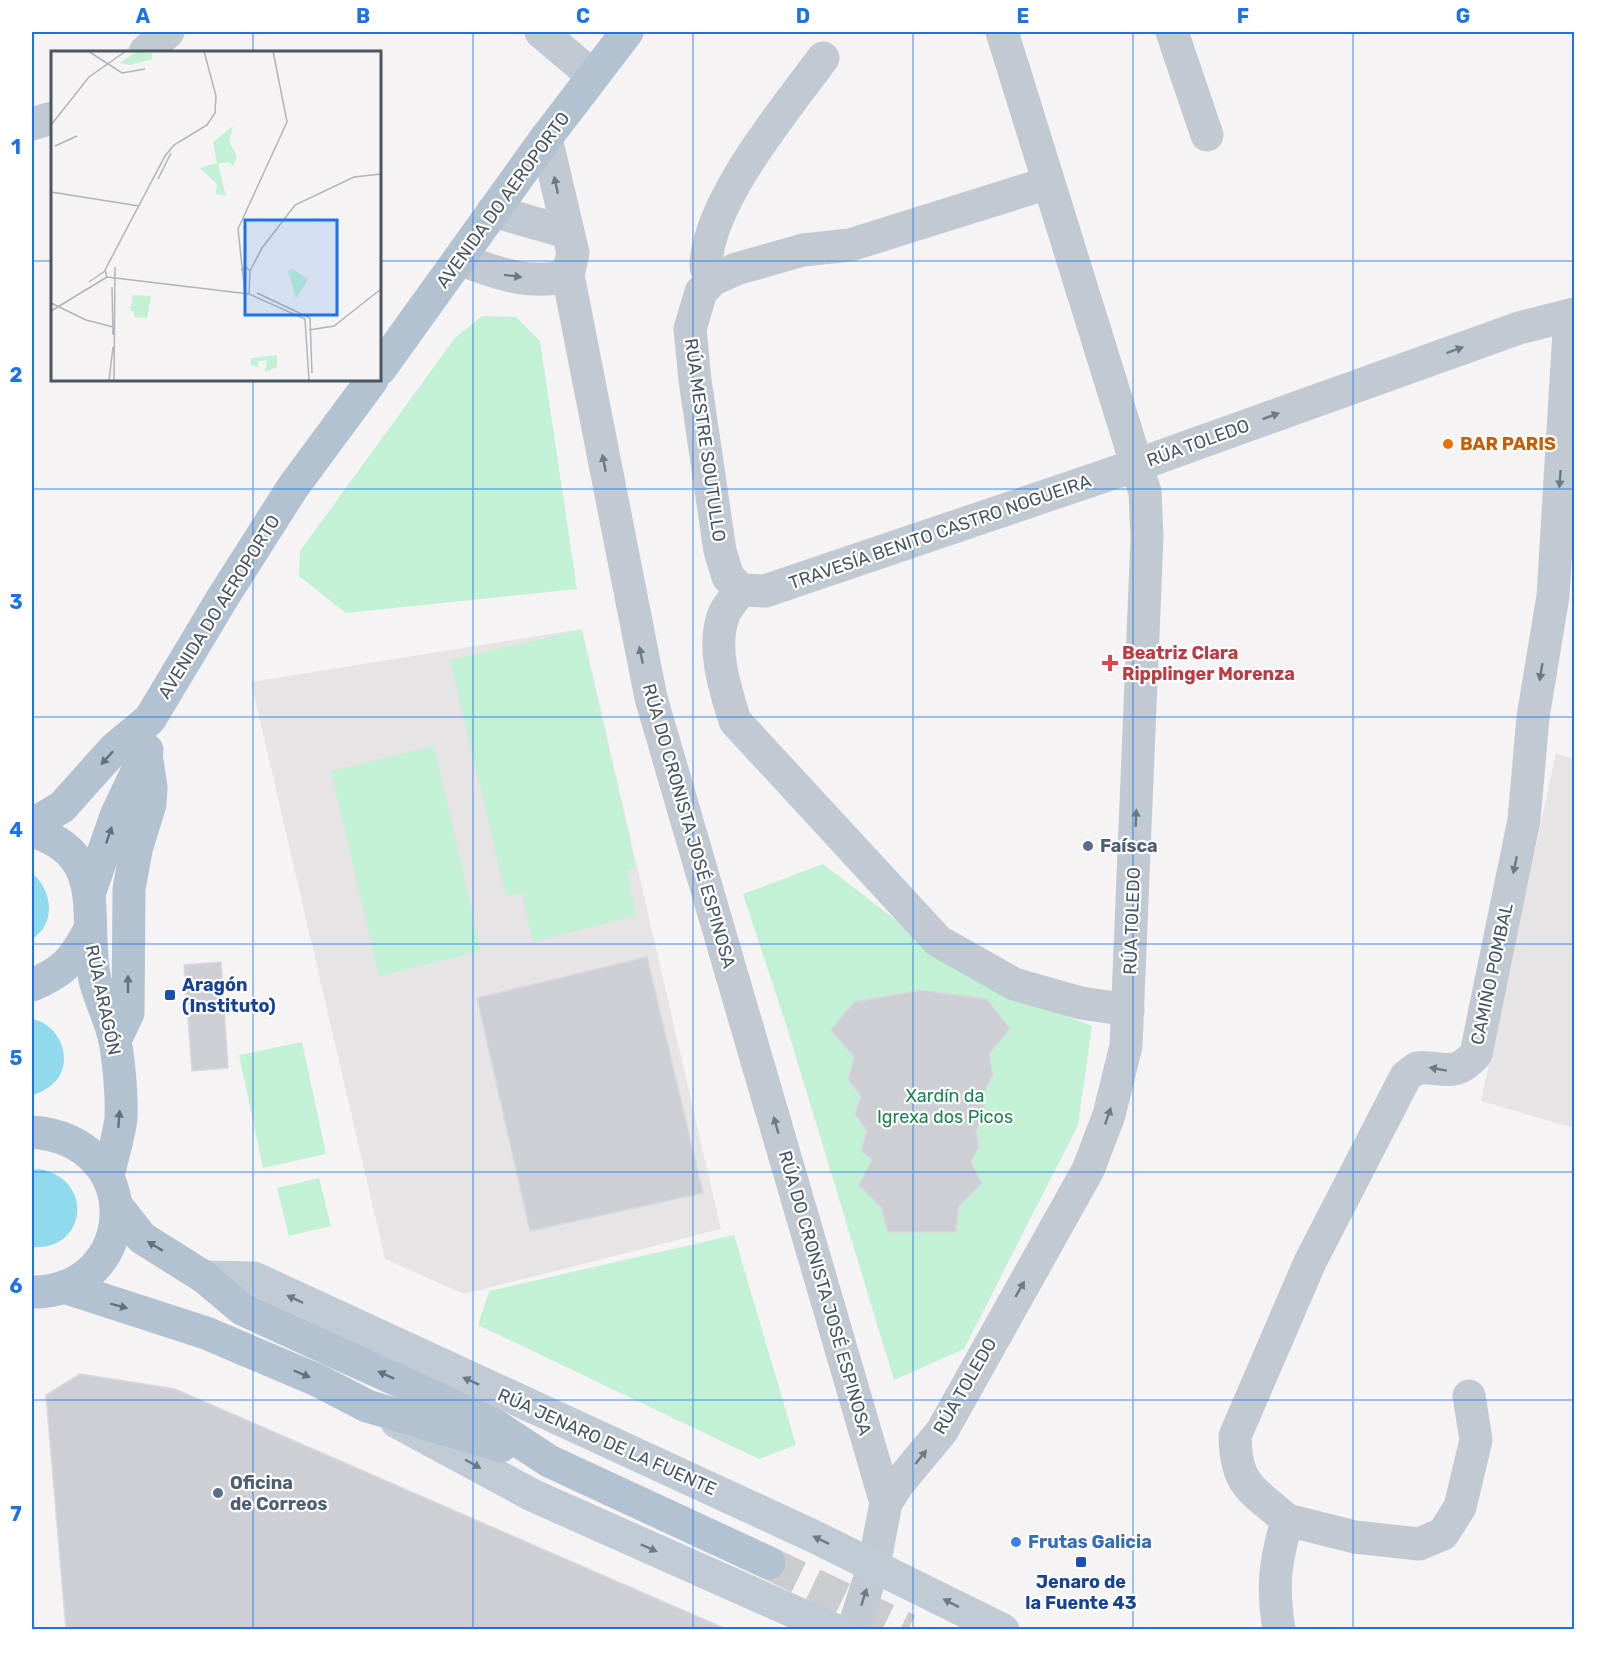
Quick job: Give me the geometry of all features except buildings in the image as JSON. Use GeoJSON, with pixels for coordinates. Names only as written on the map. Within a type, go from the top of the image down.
{"type":"FeatureCollection","features":[{"type":"Feature","properties":{"kind":"main road","name":"AVENIDA DO AEROPORTO"},"geometry":{"type":"LineString","coordinates":[[381,368],[546,138],[627,32]]}},
{"type":"Feature","properties":{"kind":"main road","name":"AVENIDA DO AEROPORTO"},"geometry":{"type":"LineString","coordinates":[[32,825],[62,807],[114,749],[150,719],[223,597],[294,487],[371,381]]}},
{"type":"Feature","properties":{"kind":"main road","name":"AVENIDA DO AEROPORTO"},"geometry":{"type":"LineString","coordinates":[[90,891],[116,816],[146,754],[150,719]]}},
{"type":"Feature","properties":{"kind":"main road"},"geometry":{"type":"LineString","coordinates":[[115,1040],[128,1013],[129,889],[152,787],[146,754]]}},
{"type":"Feature","properties":{"kind":"main road","name":"RÚA ARAGÓN"},"geometry":{"type":"LineString","coordinates":[[32,831],[48,836],[67,850],[82,869],[90,891],[92,911],[89,931],[95,980],[115,1040],[121,1118],[112,1191],[115,1226],[109,1246],[98,1264],[82,1278],[64,1287],[32,1292]]}},
{"type":"Feature","properties":{"kind":"main road","name":"RÚA ARAGÓN"},"geometry":{"type":"LineString","coordinates":[[32,985],[56,975],[76,956],[89,931]]}},
{"type":"Feature","properties":{"kind":"main road"},"geometry":{"type":"LineString","coordinates":[[32,1132],[53,1133],[75,1142],[94,1156],[112,1191]]}},
{"type":"Feature","properties":{"kind":"main road","name":"RÚA JENARO DE LA FUENTE"},"geometry":{"type":"LineString","coordinates":[[112,1191],[141,1238],[204,1276],[242,1309],[493,1424],[549,1461]]}},
{"type":"Feature","properties":{"kind":"main road","name":"RÚA JENARO DE LA FUENTE"},"geometry":{"type":"LineString","coordinates":[[204,1276],[254,1278],[874,1565],[1003,1629]]}},
{"type":"Feature","properties":{"kind":"main road"},"geometry":{"type":"LineString","coordinates":[[64,1287],[206,1333],[319,1381],[532,1495],[835,1629]]}},
{"type":"Feature","properties":{"kind":"main road"},"geometry":{"type":"LineString","coordinates":[[367,1406],[549,1461],[769,1563]]}},
{"type":"Feature","properties":{"kind":"street"},"geometry":{"type":"LineString","coordinates":[[147,51],[168,32]]}},
{"type":"Feature","properties":{"kind":"street"},"geometry":{"type":"LineString","coordinates":[[541,32],[593,76]]}},
{"type":"Feature","properties":{"kind":"street"},"geometry":{"type":"LineString","coordinates":[[1002,32],[1137,465]]}},
{"type":"Feature","properties":{"kind":"street"},"geometry":{"type":"LineString","coordinates":[[1172,32],[1207,135]]}},
{"type":"Feature","properties":{"kind":"street"},"geometry":{"type":"LineString","coordinates":[[822,58],[760,146],[717,216],[705,266],[712,280],[736,269],[803,250],[850,245],[1048,183]]}},
{"type":"Feature","properties":{"kind":"street"},"geometry":{"type":"LineString","coordinates":[[32,124],[51,118]]}},
{"type":"Feature","properties":{"kind":"street","name":"RÚA DO CRONISTA JOSÉ ESPINOSA"},"geometry":{"type":"LineString","coordinates":[[546,138],[566,232],[573,253],[568,275],[651,698],[886,1503]]}},
{"type":"Feature","properties":{"kind":"street"},"geometry":{"type":"LineString","coordinates":[[493,211],[566,232]]}},
{"type":"Feature","properties":{"kind":"street"},"geometry":{"type":"LineString","coordinates":[[459,259],[497,274],[541,280],[568,275]]}},
{"type":"Feature","properties":{"kind":"street","name":"RÚA MESTRE SOUTULLO"},"geometry":{"type":"LineString","coordinates":[[712,280],[701,292],[694,310],[691,340],[720,551],[728,577],[741,590]]}},
{"type":"Feature","properties":{"kind":"street","name":"RÚA TOLEDO"},"geometry":{"type":"LineString","coordinates":[[853,1629],[874,1565],[886,1503],[898,1484],[942,1431],[1088,1170],[1119,1080],[1128,1010],[1147,537],[1145,492],[1137,465],[1519,328],[1572,315]]}},
{"type":"Feature","properties":{"kind":"street","name":"CAMIÑO POMBAL"},"geometry":{"type":"LineString","coordinates":[[1469,1396],[1476,1440],[1460,1507],[1443,1534],[1419,1544],[1355,1537],[1287,1520],[1243,1480],[1236,1463],[1235,1436],[1310,1262],[1406,1076],[1417,1068],[1454,1071],[1464,1067],[1476,1054],[1524,820],[1533,717],[1553,596],[1572,315]]}},
{"type":"Feature","properties":{"kind":"street","name":"TRAVESÍA BENITO CASTRO NOGUEIRA"},"geometry":{"type":"LineString","coordinates":[[741,590],[765,591],[1137,465]]}},
{"type":"Feature","properties":{"kind":"street"},"geometry":{"type":"LineString","coordinates":[[741,590],[725,613],[718,639],[725,686],[735,721],[938,941],[1014,984],[1081,1003],[1128,1010]]}},
{"type":"Feature","properties":{"kind":"street"},"geometry":{"type":"LineString","coordinates":[[1279,1629],[1275,1605],[1275,1563],[1287,1520]]}},
{"type":"Feature","properties":{"kind":"shaded area"},"geometry":{"type":"Polygon","coordinates":[[[582,629],[721,1229],[464,1294],[385,1259],[251,682],[582,629]]]}},
{"type":"Feature","properties":{"kind":"shaded area"},"geometry":{"type":"Polygon","coordinates":[[[1556,753],[1574,759],[1574,1128],[1481,1101],[1556,753]]]}},
{"type":"Feature","properties":{"kind":"green space"},"geometry":{"type":"Polygon","coordinates":[[[482,316],[516,317],[540,341],[577,589],[346,613],[299,576],[300,551],[455,338],[482,316]]]}},
{"type":"Feature","properties":{"kind":"green space"},"geometry":{"type":"Polygon","coordinates":[[[582,630],[636,868],[627,870],[636,916],[533,942],[522,893],[506,896],[450,660],[582,630]]]}},
{"type":"Feature","properties":{"kind":"green space"},"geometry":{"type":"Polygon","coordinates":[[[434,746],[481,951],[379,976],[331,771],[434,746]]]}},
{"type":"Feature","properties":{"kind":"green space","name":"Xardín da Igrexa dos Picos"},"geometry":{"type":"Polygon","coordinates":[[[823,864],[975,981],[1092,1026],[1078,1125],[964,1349],[894,1380],[789,1034],[743,894],[823,864]]]}},
{"type":"Feature","properties":{"kind":"green space"},"geometry":{"type":"Polygon","coordinates":[[[302,1042],[326,1154],[263,1168],[239,1055],[302,1042]]]}},
{"type":"Feature","properties":{"kind":"green space"},"geometry":{"type":"Polygon","coordinates":[[[319,1178],[331,1226],[289,1236],[277,1188],[319,1178]]]}},
{"type":"Feature","properties":{"kind":"green space"},"geometry":{"type":"Polygon","coordinates":[[[734,1235],[796,1445],[759,1459],[478,1325],[489,1291],[734,1235]]]}},
{"type":"Feature","properties":{"kind":"water"},"geometry":{"type":"Polygon","coordinates":[[[32,873],[44,888],[49,906],[45,924],[32,939],[32,873]]]}},
{"type":"Feature","properties":{"kind":"water"},"geometry":{"type":"Polygon","coordinates":[[[32,1019],[48,1026],[59,1039],[64,1064],[61,1073],[48,1088],[32,1096],[32,1019]]]}},
{"type":"Feature","properties":{"kind":"water"},"geometry":{"type":"Polygon","coordinates":[[[39,1169],[57,1175],[69,1186],[76,1199],[77,1213],[73,1227],[64,1238],[50,1245],[32,1247],[32,1170],[39,1169]]]}},
{"type":"Feature","properties":{"kind":"tunnel"},"geometry":{"type":"LineString","coordinates":[[769,1563],[908,1630]]}},
{"type":"Feature","properties":{"kind":"place","name":"BAR PARIS"},"geometry":{"type":"Point","coordinates":[1448,444]}},
{"type":"Feature","properties":{"kind":"place","name":"Beatriz Clara Ripplinger Morenza"},"geometry":{"type":"Point","coordinates":[1110,663]}},
{"type":"Feature","properties":{"kind":"place","name":"Faísca"},"geometry":{"type":"Point","coordinates":[1088,846]}},
{"type":"Feature","properties":{"kind":"place","name":"Aragón (Instituto)"},"geometry":{"type":"Point","coordinates":[170,995]}},
{"type":"Feature","properties":{"kind":"place","name":"Oficina de Correos"},"geometry":{"type":"Point","coordinates":[218,1493]}},
{"type":"Feature","properties":{"kind":"place","name":"Frutas Galicia"},"geometry":{"type":"Point","coordinates":[1016,1542]}},
{"type":"Feature","properties":{"kind":"place","name":"Jenaro de la Fuente 43"},"geometry":{"type":"Point","coordinates":[1081,1562]}}]}
